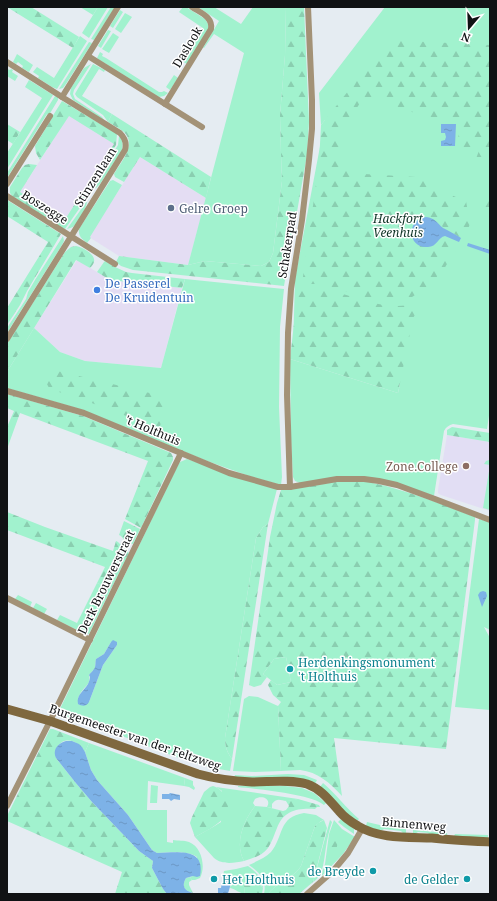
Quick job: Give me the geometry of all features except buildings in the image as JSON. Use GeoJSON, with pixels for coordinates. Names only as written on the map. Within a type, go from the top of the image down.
{"type":"FeatureCollection","features":[{"type":"Feature","properties":{"kind":"street"},"geometry":{"type":"LineString","coordinates":[[7,62],[62,97],[118,7]]}},
{"type":"Feature","properties":{"kind":"street","name":"Daslook"},"geometry":{"type":"LineString","coordinates":[[165,104],[211,29],[212,24],[210,19],[192,7]]}},
{"type":"Feature","properties":{"kind":"street","name":"Schakerpad"},"geometry":{"type":"LineString","coordinates":[[290,487],[287,395],[288,333],[291,289],[302,220],[312,129],[308,7]]}},
{"type":"Feature","properties":{"kind":"street"},"geometry":{"type":"LineString","coordinates":[[88,56],[202,127]]}},
{"type":"Feature","properties":{"kind":"street","name":"Stinzenlaan"},"geometry":{"type":"LineString","coordinates":[[7,339],[124,152],[126,145],[124,137],[120,133],[62,97]]}},
{"type":"Feature","properties":{"kind":"street"},"geometry":{"type":"LineString","coordinates":[[7,184],[50,116]]}},
{"type":"Feature","properties":{"kind":"street","name":"Boszegge"},"geometry":{"type":"LineString","coordinates":[[7,196],[114,264]]}},
{"type":"Feature","properties":{"kind":"street","name":"'t Holthuis"},"geometry":{"type":"LineString","coordinates":[[7,390],[84,413],[229,473],[253,481],[278,487],[290,487],[337,479],[364,479],[379,481],[397,485],[490,520]]}},
{"type":"Feature","properties":{"kind":"street","name":"Derk Brouwerstraat"},"geometry":{"type":"LineString","coordinates":[[7,806],[90,640],[180,453]]}},
{"type":"Feature","properties":{"kind":"street"},"geometry":{"type":"LineString","coordinates":[[7,598],[90,640]]}},
{"type":"Feature","properties":{"kind":"street","name":"Burgemeester van der Feltzweg"},"geometry":{"type":"LineString","coordinates":[[7,709],[50,721],[213,778],[252,782],[298,782],[317,789],[325,796]]}},
{"type":"Feature","properties":{"kind":"street","name":"Binnenweg"},"geometry":{"type":"LineString","coordinates":[[325,796],[343,816],[362,828],[377,833],[392,836],[490,842]]}},
{"type":"Feature","properties":{"kind":"street"},"geometry":{"type":"LineString","coordinates":[[307,894],[333,871],[348,853],[362,828]]}},
{"type":"Feature","properties":{"kind":"shaded area"},"geometry":{"type":"Polygon","coordinates":[[[69,115],[114,144],[64,221],[20,192],[69,115]]]}},
{"type":"Feature","properties":{"kind":"shaded area"},"geometry":{"type":"Polygon","coordinates":[[[140,157],[206,198],[188,265],[119,256],[89,237],[140,157]]]}},
{"type":"Feature","properties":{"kind":"shaded area"},"geometry":{"type":"Polygon","coordinates":[[[77,260],[110,280],[182,288],[161,368],[85,361],[60,352],[34,328],[77,260]]]}},
{"type":"Feature","properties":{"kind":"shaded area","name":"Zone.College"},"geometry":{"type":"Polygon","coordinates":[[[447,435],[490,442],[490,511],[438,493],[447,435]]]}},
{"type":"Feature","properties":{"kind":"green space"},"geometry":{"type":"Polygon","coordinates":[[[7,7],[31,7],[79,37],[73,48],[7,7]]]}},
{"type":"Feature","properties":{"kind":"green space"},"geometry":{"type":"Polygon","coordinates":[[[80,7],[98,7],[93,15],[80,7]]]}},
{"type":"Feature","properties":{"kind":"green space"},"geometry":{"type":"Polygon","coordinates":[[[98,7],[108,7],[89,38],[82,33],[98,7]]]}},
{"type":"Feature","properties":{"kind":"green space"},"geometry":{"type":"Polygon","coordinates":[[[111,7],[115,7],[94,40],[91,39],[111,7]]]}},
{"type":"Feature","properties":{"kind":"green space"},"geometry":{"type":"Polygon","coordinates":[[[183,7],[186,7],[205,19],[208,24],[208,30],[187,64],[182,61],[203,28],[179,12],[183,7]]]}},
{"type":"Feature","properties":{"kind":"green space"},"geometry":{"type":"Polygon","coordinates":[[[198,7],[214,7],[241,24],[253,7],[286,7],[285,55],[280,115],[282,181],[273,253],[269,262],[261,266],[205,261],[188,265],[244,53],[214,34],[203,48],[219,21],[198,7]]]}},
{"type":"Feature","properties":{"kind":"green space"},"geometry":{"type":"Polygon","coordinates":[[[286,7],[304,7],[309,122],[307,155],[284,286],[133,270],[121,266],[116,262],[119,256],[188,265],[205,261],[261,266],[269,262],[273,253],[282,181],[280,115],[285,55],[286,7]]]}},
{"type":"Feature","properties":{"kind":"green space","name":"Hackfort Veenhuis"},"geometry":{"type":"Polygon","coordinates":[[[385,7],[490,7],[490,409],[487,429],[453,424],[448,426],[444,431],[434,496],[397,483],[300,483],[295,481],[293,477],[290,359],[398,393],[400,384],[293,350],[295,279],[325,120],[321,125],[319,93],[385,7]]]}},
{"type":"Feature","properties":{"kind":"green space"},"geometry":{"type":"Polygon","coordinates":[[[120,10],[123,12],[113,28],[110,26],[120,10]]]}},
{"type":"Feature","properties":{"kind":"green space"},"geometry":{"type":"Polygon","coordinates":[[[125,13],[132,17],[121,33],[115,29],[125,13]]]}},
{"type":"Feature","properties":{"kind":"green space"},"geometry":{"type":"Polygon","coordinates":[[[108,30],[111,31],[101,48],[98,46],[108,30]]]}},
{"type":"Feature","properties":{"kind":"green space"},"geometry":{"type":"Polygon","coordinates":[[[113,33],[119,37],[109,53],[102,49],[113,33]]]}},
{"type":"Feature","properties":{"kind":"green space"},"geometry":{"type":"Polygon","coordinates":[[[80,36],[87,41],[57,89],[38,78],[39,76],[33,72],[37,67],[54,78],[80,36]]]}},
{"type":"Feature","properties":{"kind":"green space"},"geometry":{"type":"Polygon","coordinates":[[[389,40],[490,45],[490,132],[471,152],[458,151],[459,120],[439,119],[408,111],[384,101],[372,100],[360,103],[340,134],[338,161],[342,166],[349,170],[364,174],[433,178],[436,189],[466,201],[470,224],[463,241],[444,269],[430,284],[412,297],[391,303],[316,284],[302,284],[319,163],[321,125],[389,40]],[[421,218],[414,224],[441,237],[446,236],[459,242],[461,238],[444,228],[438,222],[421,218]]]}},
{"type":"Feature","properties":{"kind":"green space"},"geometry":{"type":"Polygon","coordinates":[[[89,42],[92,43],[66,84],[63,88],[59,89],[89,42]]]}},
{"type":"Feature","properties":{"kind":"green space"},"geometry":{"type":"Polygon","coordinates":[[[100,52],[103,54],[102,56],[159,92],[164,91],[168,93],[159,97],[98,59],[97,58],[100,52]]]}},
{"type":"Feature","properties":{"kind":"green space"},"geometry":{"type":"Polygon","coordinates":[[[17,54],[33,65],[29,72],[22,68],[23,66],[18,62],[16,64],[13,62],[17,54]]]}},
{"type":"Feature","properties":{"kind":"green space"},"geometry":{"type":"Polygon","coordinates":[[[91,64],[74,90],[73,94],[75,99],[102,117],[104,120],[73,100],[70,94],[71,88],[84,68],[91,64]]]}},
{"type":"Feature","properties":{"kind":"green space"},"geometry":{"type":"Polygon","coordinates":[[[93,64],[105,70],[104,72],[99,69],[82,96],[112,114],[108,122],[103,115],[75,94],[93,64]]]}},
{"type":"Feature","properties":{"kind":"green space"},"geometry":{"type":"Polygon","coordinates":[[[7,69],[13,70],[12,72],[18,76],[15,81],[7,76],[7,69]]]}},
{"type":"Feature","properties":{"kind":"green space"},"geometry":{"type":"Polygon","coordinates":[[[174,75],[178,78],[170,90],[166,87],[174,75]]]}},
{"type":"Feature","properties":{"kind":"green space"},"geometry":{"type":"Polygon","coordinates":[[[29,80],[53,95],[7,169],[7,153],[42,98],[25,87],[29,80]]]}},
{"type":"Feature","properties":{"kind":"green space"},"geometry":{"type":"Polygon","coordinates":[[[55,96],[58,97],[58,100],[49,115],[47,114],[7,178],[7,173],[55,96]]]}},
{"type":"Feature","properties":{"kind":"green space"},"geometry":{"type":"Polygon","coordinates":[[[62,101],[117,134],[116,145],[89,189],[86,187],[114,144],[69,116],[40,160],[36,153],[35,146],[62,101]]]}},
{"type":"Feature","properties":{"kind":"green space"},"geometry":{"type":"Polygon","coordinates":[[[112,114],[211,177],[206,198],[140,157],[124,182],[115,177],[114,174],[124,159],[129,142],[128,137],[124,132],[108,122],[112,114]]]}},
{"type":"Feature","properties":{"kind":"green space"},"geometry":{"type":"Polygon","coordinates":[[[7,124],[20,132],[13,144],[7,140],[7,124]]]}},
{"type":"Feature","properties":{"kind":"green space"},"geometry":{"type":"Polygon","coordinates":[[[119,136],[123,146],[122,150],[100,184],[96,188],[91,189],[118,145],[119,136]]]}},
{"type":"Feature","properties":{"kind":"green space"},"geometry":{"type":"Polygon","coordinates":[[[490,136],[490,157],[476,159],[478,152],[490,136]]]}},
{"type":"Feature","properties":{"kind":"green space"},"geometry":{"type":"Polygon","coordinates":[[[29,164],[37,165],[20,192],[64,221],[82,193],[85,196],[86,199],[65,229],[12,196],[10,193],[10,187],[22,168],[29,164]]]}},
{"type":"Feature","properties":{"kind":"green space"},"geometry":{"type":"Polygon","coordinates":[[[113,180],[122,185],[87,243],[82,239],[79,229],[110,181],[113,180]]]}},
{"type":"Feature","properties":{"kind":"green space"},"geometry":{"type":"Polygon","coordinates":[[[477,197],[490,199],[490,210],[482,209],[477,197]]]}},
{"type":"Feature","properties":{"kind":"green space"},"geometry":{"type":"Polygon","coordinates":[[[7,200],[61,234],[7,325],[7,308],[48,242],[7,216],[7,200]]]}},
{"type":"Feature","properties":{"kind":"green space"},"geometry":{"type":"Polygon","coordinates":[[[87,201],[78,222],[73,227],[67,229],[87,201]]]}},
{"type":"Feature","properties":{"kind":"green space"},"geometry":{"type":"Polygon","coordinates":[[[63,236],[64,241],[62,245],[7,333],[7,328],[63,236]]]}},
{"type":"Feature","properties":{"kind":"green space"},"geometry":{"type":"Polygon","coordinates":[[[76,246],[84,249],[92,255],[94,259],[93,264],[90,268],[76,260],[7,372],[7,344],[65,252],[71,247],[76,246]]]}},
{"type":"Feature","properties":{"kind":"green space"},"geometry":{"type":"Polygon","coordinates":[[[105,261],[126,272],[185,279],[182,288],[110,280],[97,272],[105,261]]]}},
{"type":"Feature","properties":{"kind":"green space"},"geometry":{"type":"Polygon","coordinates":[[[185,279],[284,289],[280,327],[279,407],[282,477],[281,485],[249,476],[207,461],[83,410],[7,388],[7,372],[34,328],[60,352],[85,361],[161,368],[185,279]]]}},
{"type":"Feature","properties":{"kind":"green space"},"geometry":{"type":"Polygon","coordinates":[[[307,287],[338,292],[389,306],[410,305],[415,315],[413,318],[398,393],[290,359],[298,288],[307,287]]]}},
{"type":"Feature","properties":{"kind":"green space"},"geometry":{"type":"Polygon","coordinates":[[[58,371],[159,395],[164,402],[160,426],[153,426],[49,388],[47,384],[50,377],[53,373],[58,371]]]}},
{"type":"Feature","properties":{"kind":"green space"},"geometry":{"type":"Polygon","coordinates":[[[7,394],[83,416],[171,453],[173,460],[141,528],[125,519],[148,461],[20,413],[7,449],[7,427],[14,411],[7,408],[7,394]]]}},
{"type":"Feature","properties":{"kind":"green space"},"geometry":{"type":"Polygon","coordinates":[[[452,427],[490,433],[490,442],[447,435],[447,430],[452,427]]]}},
{"type":"Feature","properties":{"kind":"green space"},"geometry":{"type":"Polygon","coordinates":[[[187,459],[277,489],[268,524],[263,527],[256,538],[225,738],[225,744],[232,759],[230,771],[201,765],[117,734],[59,717],[58,713],[180,462],[187,459]],[[111,642],[104,654],[96,659],[95,668],[89,675],[89,682],[78,698],[89,702],[103,665],[117,645],[111,642]]]}},
{"type":"Feature","properties":{"kind":"green space"},"geometry":{"type":"Polygon","coordinates":[[[489,460],[490,465],[484,464],[486,461],[489,460]]]}},
{"type":"Feature","properties":{"kind":"green space"},"geometry":{"type":"Polygon","coordinates":[[[490,465],[490,510],[483,508],[490,465]]]}},
{"type":"Feature","properties":{"kind":"green space"},"geometry":{"type":"Polygon","coordinates":[[[363,481],[420,496],[475,517],[475,520],[446,749],[334,738],[342,796],[328,783],[312,773],[300,770],[281,771],[278,706],[281,702],[273,695],[268,685],[271,680],[277,685],[291,682],[286,657],[274,659],[263,674],[267,677],[261,685],[254,687],[249,685],[270,537],[281,490],[336,482],[363,481]]]}},
{"type":"Feature","properties":{"kind":"green space"},"geometry":{"type":"Polygon","coordinates":[[[7,512],[113,551],[116,541],[118,542],[129,553],[111,589],[97,583],[105,567],[7,530],[7,512]]]}},
{"type":"Feature","properties":{"kind":"green space"},"geometry":{"type":"Polygon","coordinates":[[[479,519],[490,522],[490,630],[484,627],[490,638],[490,710],[455,707],[479,519]]]}},
{"type":"Feature","properties":{"kind":"green space"},"geometry":{"type":"Polygon","coordinates":[[[124,521],[140,529],[133,544],[127,543],[119,535],[124,521]]]}},
{"type":"Feature","properties":{"kind":"green space"},"geometry":{"type":"Polygon","coordinates":[[[268,524],[232,759],[225,744],[225,738],[256,538],[263,527],[268,524]]]}},
{"type":"Feature","properties":{"kind":"green space"},"geometry":{"type":"Polygon","coordinates":[[[97,583],[111,589],[89,634],[81,632],[57,620],[60,615],[77,623],[97,583]]]}},
{"type":"Feature","properties":{"kind":"green space"},"geometry":{"type":"Polygon","coordinates":[[[18,595],[32,602],[30,607],[15,599],[18,595]]]}},
{"type":"Feature","properties":{"kind":"green space"},"geometry":{"type":"Polygon","coordinates":[[[36,603],[47,609],[44,614],[33,608],[36,603]]]}},
{"type":"Feature","properties":{"kind":"green space"},"geometry":{"type":"Polygon","coordinates":[[[286,657],[291,682],[277,685],[263,674],[274,659],[286,657]]]}},
{"type":"Feature","properties":{"kind":"green space"},"geometry":{"type":"Polygon","coordinates":[[[249,696],[258,697],[278,706],[281,771],[233,771],[244,699],[249,696]]]}},
{"type":"Feature","properties":{"kind":"green space"},"geometry":{"type":"Polygon","coordinates":[[[50,729],[89,743],[85,752],[75,742],[69,740],[62,742],[57,747],[56,758],[92,802],[139,851],[153,861],[152,868],[167,894],[115,894],[122,872],[7,821],[7,816],[50,729]]]}},
{"type":"Feature","properties":{"kind":"green space"},"geometry":{"type":"Polygon","coordinates":[[[89,743],[185,778],[184,786],[148,781],[147,810],[167,810],[167,842],[173,843],[173,840],[187,841],[197,848],[203,863],[200,878],[192,880],[190,877],[193,876],[197,857],[188,853],[157,853],[152,850],[128,815],[97,780],[91,770],[85,752],[89,743]]]}},
{"type":"Feature","properties":{"kind":"green space"},"geometry":{"type":"Polygon","coordinates":[[[288,774],[304,775],[317,780],[315,784],[234,778],[235,775],[252,776],[288,774]]]}},
{"type":"Feature","properties":{"kind":"green space"},"geometry":{"type":"Polygon","coordinates":[[[185,778],[193,781],[195,788],[194,790],[184,786],[185,778]]]}},
{"type":"Feature","properties":{"kind":"green space"},"geometry":{"type":"Polygon","coordinates":[[[323,783],[359,819],[357,821],[320,787],[323,783]]]}},
{"type":"Feature","properties":{"kind":"green space"},"geometry":{"type":"Polygon","coordinates":[[[151,785],[158,786],[157,803],[150,803],[151,785]]]}},
{"type":"Feature","properties":{"kind":"green space"},"geometry":{"type":"Polygon","coordinates":[[[213,786],[223,793],[228,803],[225,816],[214,826],[195,837],[190,823],[192,817],[204,792],[213,786]]]}},
{"type":"Feature","properties":{"kind":"green space"},"geometry":{"type":"Polygon","coordinates":[[[238,786],[285,786],[302,788],[314,793],[326,803],[324,805],[318,801],[296,795],[238,786]]]}},
{"type":"Feature","properties":{"kind":"green space"},"geometry":{"type":"Polygon","coordinates":[[[216,787],[298,799],[288,801],[278,800],[272,804],[272,808],[267,807],[267,799],[260,797],[255,799],[253,803],[255,806],[247,818],[240,839],[241,854],[244,861],[224,863],[214,858],[195,837],[221,822],[222,791],[216,787]]]}},
{"type":"Feature","properties":{"kind":"green space"},"geometry":{"type":"Polygon","coordinates":[[[298,799],[319,805],[320,807],[315,809],[292,811],[280,822],[266,851],[244,861],[241,854],[240,839],[247,818],[255,806],[283,811],[289,806],[286,801],[298,799]]]}},
{"type":"Feature","properties":{"kind":"green space"},"geometry":{"type":"Polygon","coordinates":[[[304,813],[316,815],[324,820],[315,826],[299,869],[276,886],[268,894],[264,894],[265,889],[262,877],[249,865],[264,858],[271,852],[286,823],[296,815],[304,813]]]}},
{"type":"Feature","properties":{"kind":"green space"},"geometry":{"type":"Polygon","coordinates":[[[341,819],[354,829],[354,834],[338,822],[341,819]]]}},
{"type":"Feature","properties":{"kind":"green space"},"geometry":{"type":"Polygon","coordinates":[[[324,820],[327,828],[313,882],[299,894],[268,894],[276,886],[299,869],[315,826],[324,820]]]}},
{"type":"Feature","properties":{"kind":"green space"},"geometry":{"type":"Polygon","coordinates":[[[330,820],[332,822],[323,866],[319,876],[313,882],[330,820]]]}},
{"type":"Feature","properties":{"kind":"green space"},"geometry":{"type":"Polygon","coordinates":[[[334,820],[342,829],[355,837],[343,854],[320,878],[325,864],[329,834],[334,820]]]}},
{"type":"Feature","properties":{"kind":"green space"},"geometry":{"type":"Polygon","coordinates":[[[367,822],[406,829],[406,834],[401,831],[384,829],[381,831],[366,826],[367,822]]]}},
{"type":"Feature","properties":{"kind":"green space"},"geometry":{"type":"Polygon","coordinates":[[[413,830],[447,833],[447,836],[430,835],[428,833],[418,832],[413,834],[413,830]]]}},
{"type":"Feature","properties":{"kind":"green space"},"geometry":{"type":"Polygon","coordinates":[[[455,834],[488,835],[488,838],[454,836],[455,834]]]}},
{"type":"Feature","properties":{"kind":"green space"},"geometry":{"type":"Polygon","coordinates":[[[333,838],[338,841],[337,846],[334,854],[329,857],[328,855],[333,838]]]}},
{"type":"Feature","properties":{"kind":"green space"},"geometry":{"type":"Polygon","coordinates":[[[248,866],[258,875],[263,888],[255,880],[246,880],[244,888],[245,894],[230,888],[230,880],[228,877],[223,876],[224,871],[248,866]]]}},
{"type":"Feature","properties":{"kind":"green space"},"geometry":{"type":"Polygon","coordinates":[[[190,877],[192,880],[189,882],[189,885],[193,893],[184,888],[184,881],[186,878],[190,877]]]}},
{"type":"Feature","properties":{"kind":"green space"},"geometry":{"type":"Polygon","coordinates":[[[250,877],[263,888],[262,894],[245,894],[245,883],[250,877]]]}},
{"type":"Feature","properties":{"kind":"water"},"geometry":{"type":"Polygon","coordinates":[[[441,124],[456,124],[455,146],[441,146],[441,141],[445,140],[446,137],[445,133],[441,133],[441,124]]]}},
{"type":"Feature","properties":{"kind":"water"},"geometry":{"type":"Polygon","coordinates":[[[426,217],[434,220],[443,228],[461,238],[459,242],[445,236],[431,247],[416,244],[413,239],[412,228],[419,219],[426,217]]]}},
{"type":"Feature","properties":{"kind":"water"},"geometry":{"type":"Polygon","coordinates":[[[468,243],[490,250],[490,254],[467,246],[468,243]]]}},
{"type":"Feature","properties":{"kind":"water"},"geometry":{"type":"Polygon","coordinates":[[[483,591],[486,592],[487,596],[482,607],[478,595],[483,591]]]}},
{"type":"Feature","properties":{"kind":"water"},"geometry":{"type":"Polygon","coordinates":[[[113,640],[117,642],[117,645],[103,665],[89,702],[84,706],[78,704],[78,698],[88,684],[90,678],[89,675],[95,668],[96,659],[104,654],[113,640]]]}},
{"type":"Feature","properties":{"kind":"water"},"geometry":{"type":"Polygon","coordinates":[[[72,741],[82,747],[91,770],[97,780],[128,815],[152,850],[157,853],[188,853],[198,860],[201,866],[200,876],[186,878],[184,882],[184,887],[187,891],[196,894],[167,894],[152,868],[153,861],[139,851],[92,802],[56,758],[56,747],[60,743],[72,741]]]}},
{"type":"Feature","properties":{"kind":"water"},"geometry":{"type":"Polygon","coordinates":[[[170,793],[180,795],[180,800],[174,799],[171,801],[169,799],[162,799],[162,794],[170,793]]]}},
{"type":"Feature","properties":{"kind":"water"},"geometry":{"type":"Polygon","coordinates":[[[223,876],[229,878],[231,882],[230,888],[228,894],[218,894],[218,888],[221,888],[223,876]]]}},
{"type":"Feature","properties":{"kind":"place","name":"Gelre Groep"},"geometry":{"type":"Point","coordinates":[171,208]}},
{"type":"Feature","properties":{"kind":"place","name":"De Passerel De Kruidentuin"},"geometry":{"type":"Point","coordinates":[97,290]}},
{"type":"Feature","properties":{"kind":"place","name":"Zone.College"},"geometry":{"type":"Point","coordinates":[466,466]}},
{"type":"Feature","properties":{"kind":"place","name":"Herdenkingsmonument 't Holthuis"},"geometry":{"type":"Point","coordinates":[290,669]}},
{"type":"Feature","properties":{"kind":"place","name":"de Breyde"},"geometry":{"type":"Point","coordinates":[373,871]}},
{"type":"Feature","properties":{"kind":"place","name":"Het Holthuis"},"geometry":{"type":"Point","coordinates":[214,879]}},
{"type":"Feature","properties":{"kind":"place","name":"de Gelder"},"geometry":{"type":"Point","coordinates":[467,879]}}]}
